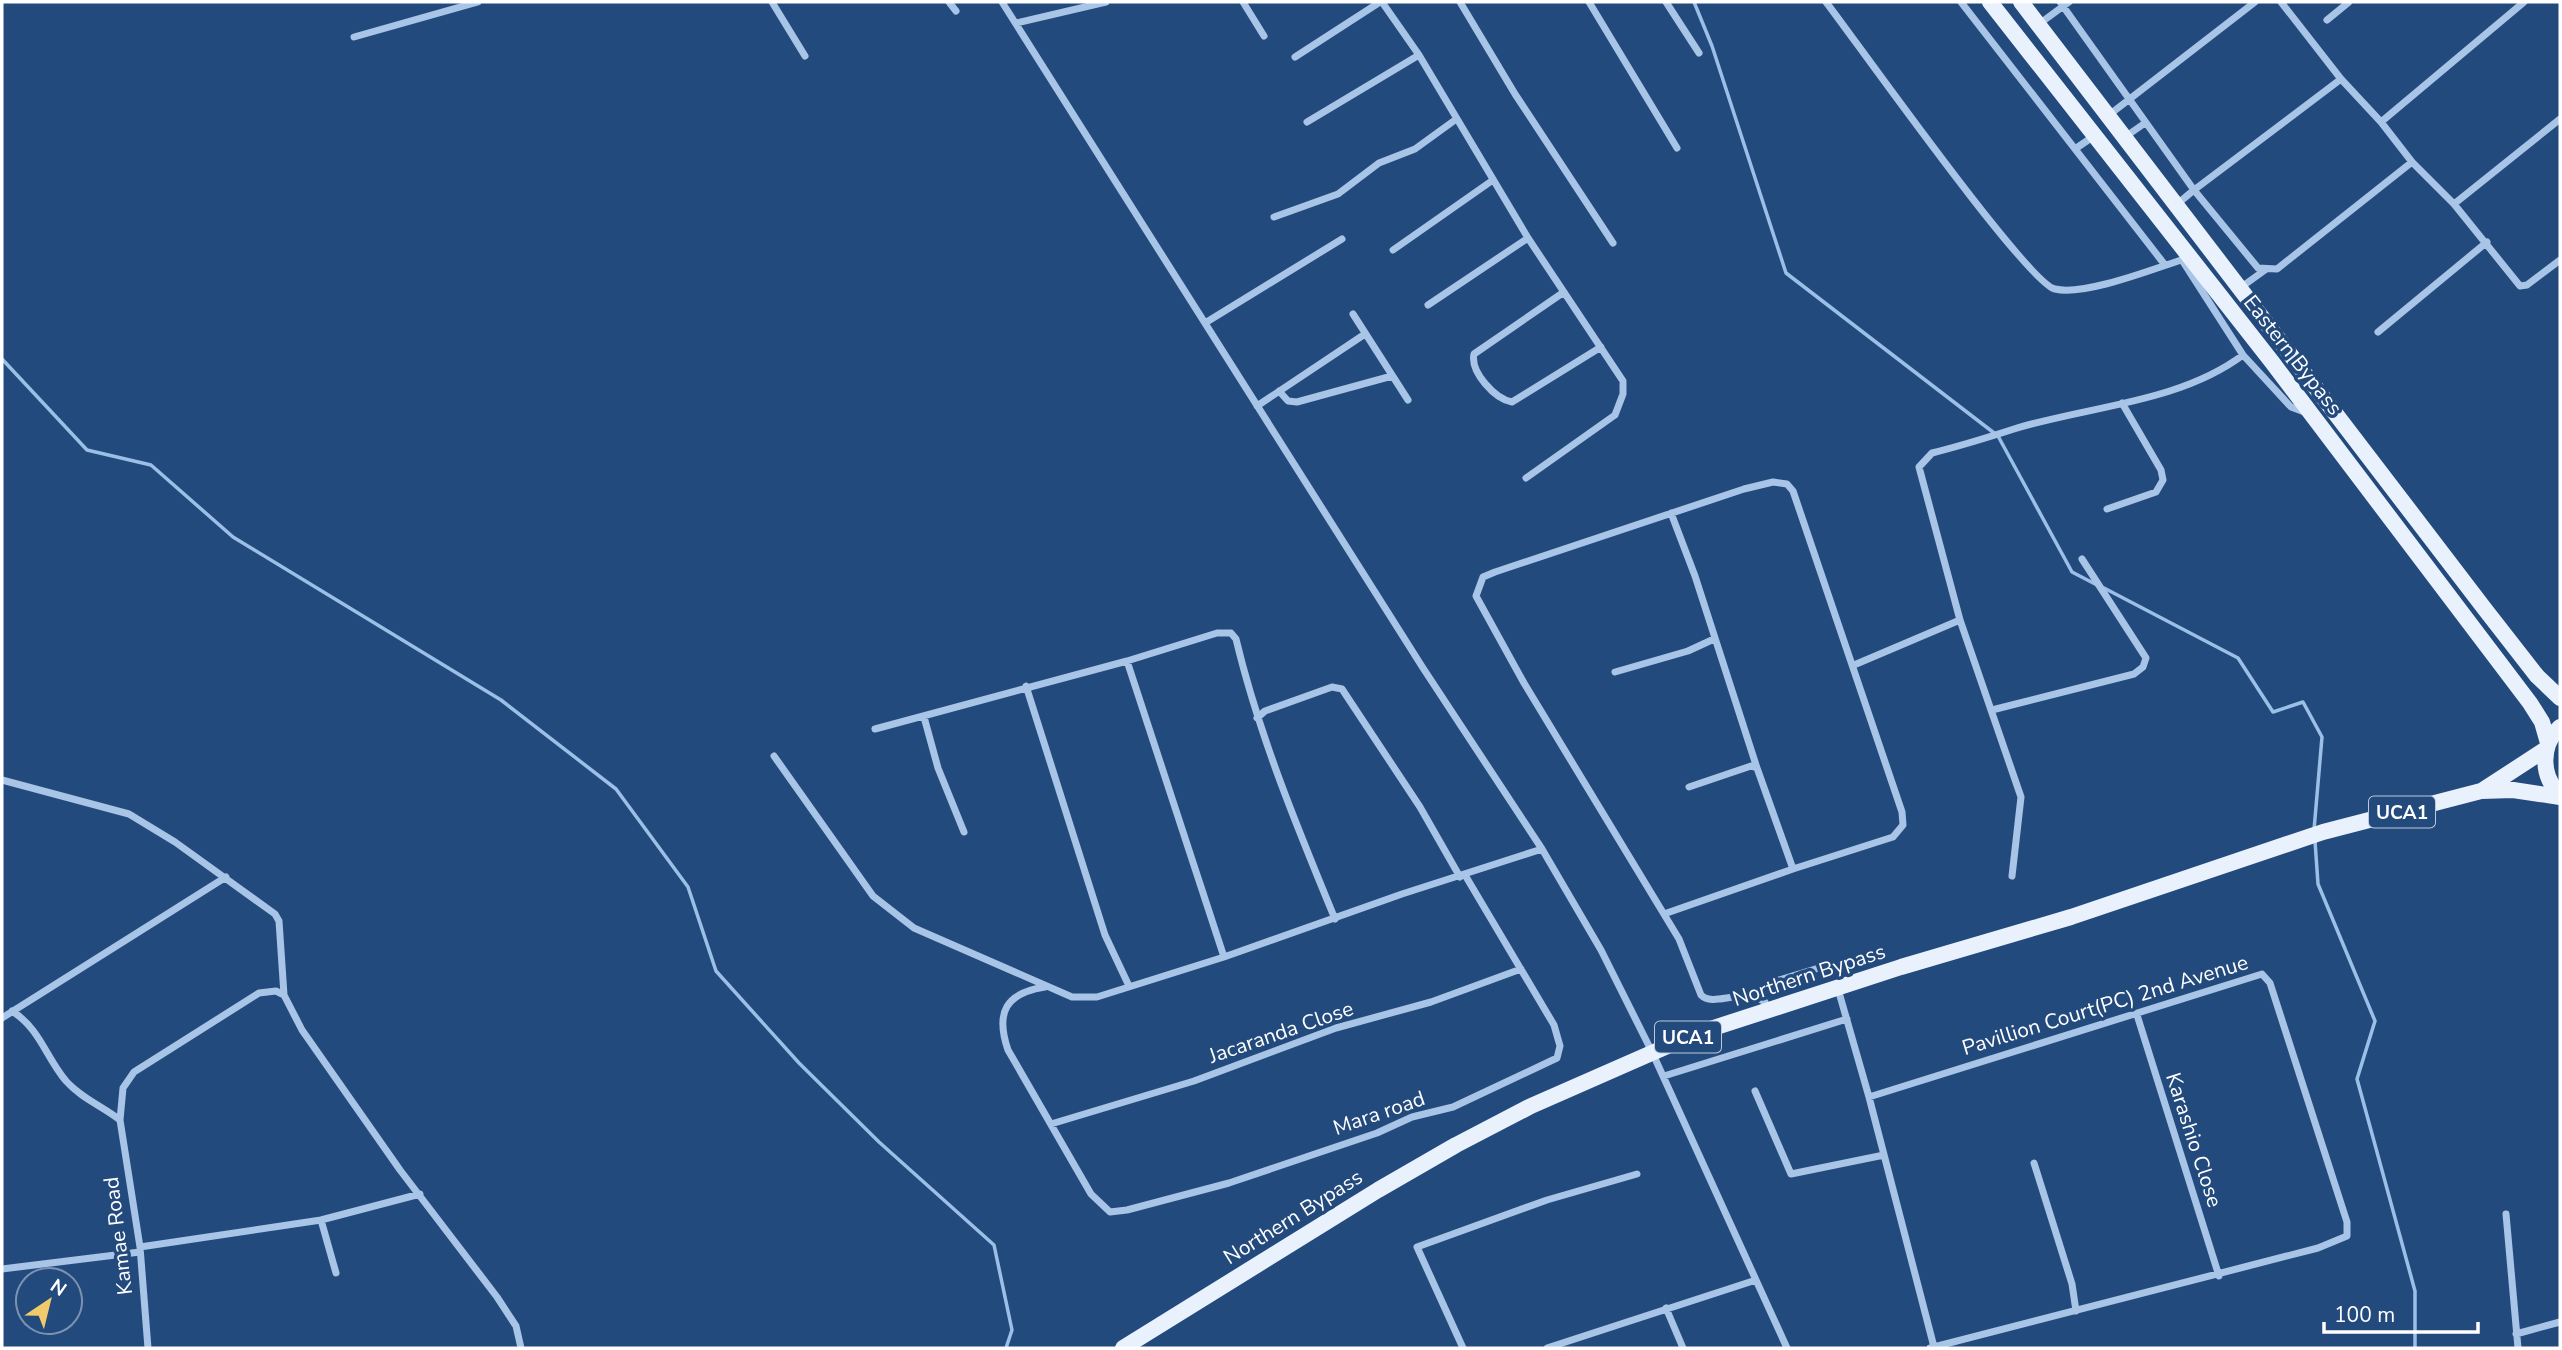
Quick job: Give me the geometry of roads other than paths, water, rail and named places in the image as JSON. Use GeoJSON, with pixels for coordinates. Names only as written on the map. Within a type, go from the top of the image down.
{"type":"FeatureCollection","features":[{"type":"Feature","properties":{"kind":"main road","name":"Eastern Bypass"},"geometry":{"type":"LineString","coordinates":[[1990,2],[2186,258],[2311,414],[2530,703],[2542,722],[2547,746],[2548,777],[2560,796]]}},
{"type":"Feature","properties":{"kind":"main road","name":"Eastern Bypass"},"geometry":{"type":"LineString","coordinates":[[2021,2],[2484,608],[2538,676],[2560,698]]}},
{"type":"Feature","properties":{"kind":"main road"},"geometry":{"type":"LineString","coordinates":[[2547,746],[2560,727]]}},
{"type":"Feature","properties":{"kind":"main road","name":"UCA1"},"geometry":{"type":"LineString","coordinates":[[2481,791],[2547,746]]}},
{"type":"Feature","properties":{"kind":"main road","name":"UCA1"},"geometry":{"type":"LineString","coordinates":[[2481,791],[2512,790],[2560,796]]}},
{"type":"Feature","properties":{"kind":"main road","name":"Northern Bypass"},"geometry":{"type":"LineString","coordinates":[[1123,1348],[1378,1189],[1456,1145],[1531,1106],[1652,1052],[1768,1009],[2071,917],[2323,832],[2481,791]]}},
{"type":"Feature","properties":{"kind":"street"},"geometry":{"type":"LineString","coordinates":[[354,37],[478,2]]}},
{"type":"Feature","properties":{"kind":"street"},"geometry":{"type":"LineString","coordinates":[[772,2],[805,56]]}},
{"type":"Feature","properties":{"kind":"street"},"geometry":{"type":"LineString","coordinates":[[949,2],[956,11]]}},
{"type":"Feature","properties":{"kind":"street"},"geometry":{"type":"LineString","coordinates":[[1002,2],[1257,406],[1542,849],[1601,950],[1664,1076],[1787,1348]]}},
{"type":"Feature","properties":{"kind":"street"},"geometry":{"type":"LineString","coordinates":[[1016,23],[1106,2]]}},
{"type":"Feature","properties":{"kind":"street"},"geometry":{"type":"LineString","coordinates":[[1242,2],[1264,36]]}},
{"type":"Feature","properties":{"kind":"street"},"geometry":{"type":"LineString","coordinates":[[1295,57],[1381,2],[1419,55],[1455,120],[1528,238],[1623,381],[1623,394],[1615,415],[1526,478]]}},
{"type":"Feature","properties":{"kind":"street"},"geometry":{"type":"LineString","coordinates":[[1460,2],[1515,94],[1613,243]]}},
{"type":"Feature","properties":{"kind":"street"},"geometry":{"type":"LineString","coordinates":[[1589,2],[1677,148]]}},
{"type":"Feature","properties":{"kind":"street"},"geometry":{"type":"LineString","coordinates":[[1666,2],[1699,53]]}},
{"type":"Feature","properties":{"kind":"street"},"geometry":{"type":"LineString","coordinates":[[1826,2],[1988,219],[2045,286],[2068,290],[2186,258],[2243,355],[2291,407],[2311,414]]}},
{"type":"Feature","properties":{"kind":"street"},"geometry":{"type":"LineString","coordinates":[[1961,2],[2165,265]]}},
{"type":"Feature","properties":{"kind":"street"},"geometry":{"type":"LineString","coordinates":[[2108,116],[2255,2]]}},
{"type":"Feature","properties":{"kind":"street"},"geometry":{"type":"LineString","coordinates":[[2281,2],[2341,79],[2381,122],[2412,162],[2454,204],[2522,287],[2560,260]]}},
{"type":"Feature","properties":{"kind":"street"},"geometry":{"type":"LineString","coordinates":[[2327,20],[2349,2]]}},
{"type":"Feature","properties":{"kind":"street"},"geometry":{"type":"LineString","coordinates":[[2381,122],[2524,2]]}},
{"type":"Feature","properties":{"kind":"street"},"geometry":{"type":"LineString","coordinates":[[2038,25],[2064,3],[2127,99],[2194,190],[2250,261],[2265,270]]}},
{"type":"Feature","properties":{"kind":"street"},"geometry":{"type":"LineString","coordinates":[[1307,122],[1419,55]]}},
{"type":"Feature","properties":{"kind":"street"},"geometry":{"type":"LineString","coordinates":[[2176,205],[2341,79]]}},
{"type":"Feature","properties":{"kind":"street"},"geometry":{"type":"LineString","coordinates":[[2454,204],[2560,119]]}},
{"type":"Feature","properties":{"kind":"street"},"geometry":{"type":"LineString","coordinates":[[1274,217],[1338,194],[1370,169],[1415,149],[1455,120]]}},
{"type":"Feature","properties":{"kind":"street"},"geometry":{"type":"LineString","coordinates":[[2124,138],[2145,123]]}},
{"type":"Feature","properties":{"kind":"street"},"geometry":{"type":"LineString","coordinates":[[2075,149],[2094,136]]}},
{"type":"Feature","properties":{"kind":"street"},"geometry":{"type":"LineString","coordinates":[[2239,288],[2265,270],[2277,269],[2412,162]]}},
{"type":"Feature","properties":{"kind":"street"},"geometry":{"type":"LineString","coordinates":[[1393,250],[1493,180]]}},
{"type":"Feature","properties":{"kind":"street"},"geometry":{"type":"LineString","coordinates":[[1427,305],[1528,238]]}},
{"type":"Feature","properties":{"kind":"street"},"geometry":{"type":"LineString","coordinates":[[1205,323],[1342,239]]}},
{"type":"Feature","properties":{"kind":"street"},"geometry":{"type":"LineString","coordinates":[[2378,332],[2487,242]]}},
{"type":"Feature","properties":{"kind":"street"},"geometry":{"type":"LineString","coordinates":[[1564,292],[1474,354],[1474,365],[1498,397],[1512,402],[1601,348]]}},
{"type":"Feature","properties":{"kind":"street"},"geometry":{"type":"LineString","coordinates":[[1353,314],[1408,400]]}},
{"type":"Feature","properties":{"kind":"street"},"geometry":{"type":"LineString","coordinates":[[1257,406],[1364,334]]}},
{"type":"Feature","properties":{"kind":"street"},"geometry":{"type":"LineString","coordinates":[[2012,876],[2021,797],[1960,620],[1919,467],[1921,462],[1932,453],[2122,403],[2199,378],[2243,355]]}},
{"type":"Feature","properties":{"kind":"street"},"geometry":{"type":"LineString","coordinates":[[1279,391],[1288,401],[1297,402],[1392,376]]}},
{"type":"Feature","properties":{"kind":"street"},"geometry":{"type":"LineString","coordinates":[[2107,509],[2156,492],[2163,480],[2161,470],[2122,403]]}},
{"type":"Feature","properties":{"kind":"street"},"geometry":{"type":"LineString","coordinates":[[1664,914],[1893,837],[1903,825],[1902,812],[1854,666],[1793,491],[1787,484],[1773,482],[1744,489],[1495,572],[1483,578],[1476,596],[1524,683],[1679,939],[1704,999],[1713,1001],[1733,995],[1754,996],[1765,1002],[1768,1009]]}},
{"type":"Feature","properties":{"kind":"street"},"geometry":{"type":"LineString","coordinates":[[1671,513],[1793,869]]}},
{"type":"Feature","properties":{"kind":"street"},"geometry":{"type":"LineString","coordinates":[[1992,710],[2134,674],[2143,667],[2146,658],[2138,643],[2082,559]]}},
{"type":"Feature","properties":{"kind":"street"},"geometry":{"type":"LineString","coordinates":[[1854,666],[1960,620]]}},
{"type":"Feature","properties":{"kind":"street"},"geometry":{"type":"LineString","coordinates":[[875,729],[1026,686],[1127,661],[1217,633],[1231,633],[1236,639],[1257,718],[1335,919]]}},
{"type":"Feature","properties":{"kind":"street"},"geometry":{"type":"LineString","coordinates":[[1615,672],[1714,639]]}},
{"type":"Feature","properties":{"kind":"street"},"geometry":{"type":"LineString","coordinates":[[1127,661],[1224,957]]}},
{"type":"Feature","properties":{"kind":"street"},"geometry":{"type":"LineString","coordinates":[[1026,686],[1105,935],[1129,986]]}},
{"type":"Feature","properties":{"kind":"street","name":"Mara road"},"geometry":{"type":"LineString","coordinates":[[1051,1124],[1087,1188],[1110,1212],[1127,1210],[1229,1183],[1377,1133],[1412,1117],[1453,1107],[1557,1058],[1560,1046],[1554,1025],[1420,807],[1342,689],[1332,687],[1265,711],[1257,718]]}},
{"type":"Feature","properties":{"kind":"street"},"geometry":{"type":"LineString","coordinates":[[923,717],[938,768],[964,832]]}},
{"type":"Feature","properties":{"kind":"street"},"geometry":{"type":"LineString","coordinates":[[774,757],[873,896],[887,910],[914,928],[994,961],[1045,987],[1082,998],[1224,957],[1503,860],[1542,849]]}},
{"type":"Feature","properties":{"kind":"street"},"geometry":{"type":"LineString","coordinates":[[1689,787],[1751,766],[1757,768]]}},
{"type":"Feature","properties":{"kind":"street"},"geometry":{"type":"LineString","coordinates":[[2,780],[129,814],[226,877],[275,914],[279,921],[284,995],[302,1030],[344,1093],[516,1325],[521,1348]]}},
{"type":"Feature","properties":{"kind":"street"},"geometry":{"type":"LineString","coordinates":[[2,1017],[226,877]]}},
{"type":"Feature","properties":{"kind":"street"},"geometry":{"type":"LineString","coordinates":[[1754,996],[1769,983],[1832,964]]}},
{"type":"Feature","properties":{"kind":"street","name":"Jacaranda Close"},"geometry":{"type":"LineString","coordinates":[[1051,1124],[1194,1081],[1336,1028],[1431,1002],[1521,969]]}},
{"type":"Feature","properties":{"kind":"street","name":"Pavillion Court(PC) 2nd Avenue"},"geometry":{"type":"LineString","coordinates":[[1869,1097],[2137,1015],[2257,974],[2267,977],[2347,1222],[2347,1236],[2318,1248],[2220,1276],[1932,1348]]}},
{"type":"Feature","properties":{"kind":"street"},"geometry":{"type":"LineString","coordinates":[[1045,987],[1026,990],[1011,1000],[1002,1030],[1008,1050],[1051,1124]]}},
{"type":"Feature","properties":{"kind":"street"},"geometry":{"type":"LineString","coordinates":[[1838,988],[1869,1097],[1932,1348]]}},
{"type":"Feature","properties":{"kind":"street","name":"Kamae Road"},"geometry":{"type":"LineString","coordinates":[[148,1348],[140,1250],[120,1120],[123,1088],[134,1072],[259,993],[276,991],[284,995]]}},
{"type":"Feature","properties":{"kind":"street"},"geometry":{"type":"LineString","coordinates":[[12,1011],[33,1027],[64,1079],[87,1100],[120,1120]]}},
{"type":"Feature","properties":{"kind":"street","name":"Karashio Close"},"geometry":{"type":"LineString","coordinates":[[2137,1015],[2220,1276]]}},
{"type":"Feature","properties":{"kind":"street"},"geometry":{"type":"LineString","coordinates":[[1664,1076],[1847,1019]]}},
{"type":"Feature","properties":{"kind":"street"},"geometry":{"type":"LineString","coordinates":[[1755,1091],[1791,1174],[1884,1155]]}},
{"type":"Feature","properties":{"kind":"street"},"geometry":{"type":"LineString","coordinates":[[2034,1163],[2072,1284],[2076,1311]]}},
{"type":"Feature","properties":{"kind":"street"},"geometry":{"type":"LineString","coordinates":[[1463,1348],[1417,1247],[1547,1200],[1637,1174]]}},
{"type":"Feature","properties":{"kind":"street"},"geometry":{"type":"LineString","coordinates":[[2,1269],[140,1250],[321,1220],[419,1194]]}},
{"type":"Feature","properties":{"kind":"street"},"geometry":{"type":"LineString","coordinates":[[2506,1214],[2518,1348]]}},
{"type":"Feature","properties":{"kind":"street"},"geometry":{"type":"LineString","coordinates":[[321,1220],[336,1273]]}},
{"type":"Feature","properties":{"kind":"street"},"geometry":{"type":"LineString","coordinates":[[1547,1348],[1756,1280]]}},
{"type":"Feature","properties":{"kind":"street"},"geometry":{"type":"LineString","coordinates":[[1667,1308],[1684,1348]]}},
{"type":"Feature","properties":{"kind":"street"},"geometry":{"type":"LineString","coordinates":[[2516,1334],[2560,1322]]}},
{"type":"Feature","properties":{"kind":"waterway"},"geometry":{"type":"LineString","coordinates":[[1694,2],[1712,46],[1786,273],[1998,436],[2072,572],[2097,585]]}},
{"type":"Feature","properties":{"kind":"waterway"},"geometry":{"type":"LineString","coordinates":[[2,359],[87,450],[151,465],[233,537],[501,700],[616,789],[688,887],[716,971],[799,1063],[879,1142],[994,1245],[1012,1330],[1006,1348]]}},
{"type":"Feature","properties":{"kind":"waterway"},"geometry":{"type":"LineString","coordinates":[[2104,588],[2238,658],[2273,712],[2303,702],[2322,737],[2314,830]]}},
{"type":"Feature","properties":{"kind":"waterway"},"geometry":{"type":"LineString","coordinates":[[2315,841],[2318,884],[2375,1021],[2357,1079],[2415,1291],[2415,1348]]}}]}
